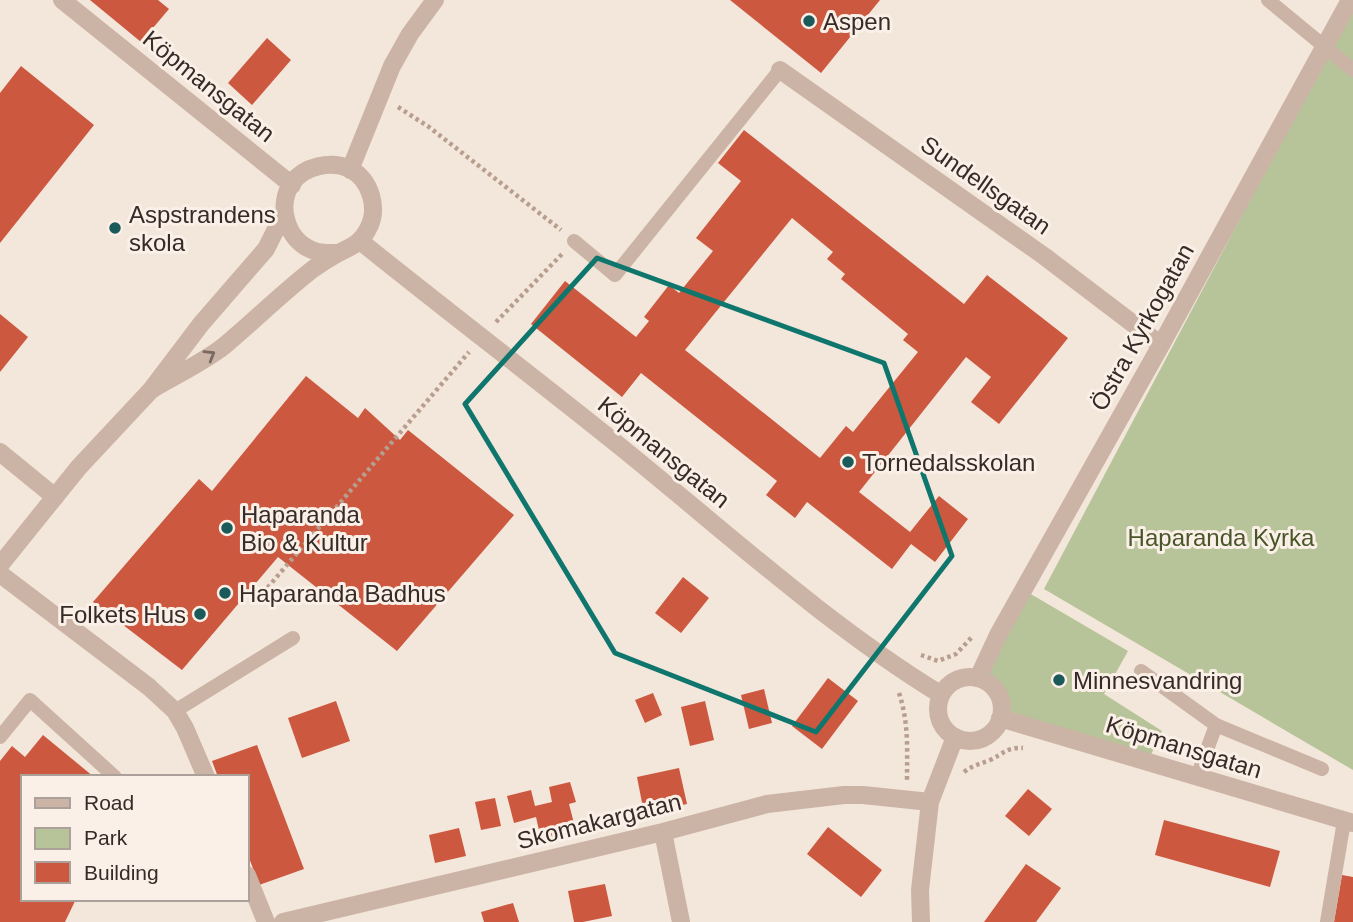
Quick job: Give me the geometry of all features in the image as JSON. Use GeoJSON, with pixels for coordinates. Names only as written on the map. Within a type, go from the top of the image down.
{"type":"FeatureCollection","features":[{"type":"Feature","properties":{"kind":"street","name":"Köpmansgatan"},"geometry":{"type":"LineString","coordinates":[[62,0],[292,185]]}},
{"type":"Feature","properties":{"kind":"street"},"geometry":{"type":"LineString","coordinates":[[350,170],[400,50],[435,0]]}},
{"type":"Feature","properties":{"kind":"street","name":"Östra Kyrkogatan"},"geometry":{"type":"LineString","coordinates":[[978,678],[998,635],[1350,0]]}},
{"type":"Feature","properties":{"kind":"street","name":"Sundellsgatan"},"geometry":{"type":"LineString","coordinates":[[780,70],[1044,256],[1161,345]]}},
{"type":"Feature","properties":{"kind":"street"},"geometry":{"type":"LineString","coordinates":[[151,390],[222,348],[313,269],[350,248],[368,231],[373,206],[364,183],[350,170],[332,165],[319,166],[307,170],[297,178],[285,200],[284,213],[293,236],[302,245],[326,254],[338,253]]}},
{"type":"Feature","properties":{"kind":"street"},"geometry":{"type":"LineString","coordinates":[[0,565],[79,467],[151,390],[201,324],[266,249],[284,213]]}},
{"type":"Feature","properties":{"kind":"street","name":"Köpmansgatan"},"geometry":{"type":"LineString","coordinates":[[360,241],[830,617],[906,674],[940,694]]}},
{"type":"Feature","properties":{"kind":"street"},"geometry":{"type":"LineString","coordinates":[[0,452],[55,497]]}},
{"type":"Feature","properties":{"kind":"street"},"geometry":{"type":"LineString","coordinates":[[0,573],[149,687],[174,711],[186,728],[205,775]]}},
{"type":"Feature","properties":{"kind":"street"},"geometry":{"type":"LineString","coordinates":[[978,678],[993,687],[1001,700],[1002,711],[994,730],[978,740],[967,741],[946,731],[937,709],[940,694],[948,685],[958,679],[978,678]]}},
{"type":"Feature","properties":{"kind":"street","name":"Köpmansgatan"},"geometry":{"type":"LineString","coordinates":[[1000,719],[1348,822]]}},
{"type":"Feature","properties":{"kind":"street"},"geometry":{"type":"LineString","coordinates":[[921,922],[920,890],[930,802],[955,737]]}},
{"type":"Feature","properties":{"kind":"street","name":"Skomakargatan"},"geometry":{"type":"LineString","coordinates":[[283,922],[663,832],[767,804],[844,795],[930,802]]}},
{"type":"Feature","properties":{"kind":"street"},"geometry":{"type":"LineString","coordinates":[[663,832],[681,922]]}},
{"type":"Feature","properties":{"kind":"street"},"geometry":{"type":"LineString","coordinates":[[248,877],[266,922]]}},
{"type":"Feature","properties":{"kind":"lane"},"geometry":{"type":"LineString","coordinates":[[1268,0],[1353,70]]}},
{"type":"Feature","properties":{"kind":"lane"},"geometry":{"type":"LineString","coordinates":[[574,241],[615,275],[780,70]]}},
{"type":"Feature","properties":{"kind":"lane"},"geometry":{"type":"LineString","coordinates":[[174,711],[293,638]]}},
{"type":"Feature","properties":{"kind":"lane"},"geometry":{"type":"LineString","coordinates":[[1141,671],[1216,725],[1322,769]]}},
{"type":"Feature","properties":{"kind":"lane"},"geometry":{"type":"LineString","coordinates":[[0,737],[30,700],[113,775]]}},
{"type":"Feature","properties":{"kind":"lane"},"geometry":{"type":"LineString","coordinates":[[1198,777],[1216,725]]}},
{"type":"Feature","properties":{"kind":"lane"},"geometry":{"type":"LineString","coordinates":[[1327,922],[1348,822]]}},
{"type":"Feature","properties":{"kind":"path"},"geometry":{"type":"LineString","coordinates":[[263,593],[481,337],[574,241],[429,127],[379,96]]}},
{"type":"Feature","properties":{"kind":"path"},"geometry":{"type":"LineString","coordinates":[[962,773],[1014,748],[1034,749]]}},
{"type":"Feature","properties":{"kind":"highlighted area"},"geometry":{"type":"Polygon","coordinates":[[[597,258],[884,363],[952,556],[816,732],[615,653],[465,404],[597,258]]]}},
{"type":"Feature","properties":{"kind":"green space","name":"Haparanda Kyrka"},"geometry":{"type":"Polygon","coordinates":[[[1353,11],[1353,770],[1044,589],[1312,83],[1353,11]]]}},
{"type":"Feature","properties":{"kind":"green space"},"geometry":{"type":"Polygon","coordinates":[[[1029,593],[1128,651],[1104,694],[1162,731],[1149,759],[1011,712],[987,674],[1029,593]]]}},
{"type":"Feature","properties":{"kind":"building"},"geometry":{"type":"Polygon","coordinates":[[[90,0],[158,0],[169,9],[141,42],[90,0]]]}},
{"type":"Feature","properties":{"kind":"building","name":"Aspen"},"geometry":{"type":"Polygon","coordinates":[[[730,0],[880,0],[821,73],[730,0]]]}},
{"type":"Feature","properties":{"kind":"building"},"geometry":{"type":"Polygon","coordinates":[[[267,38],[291,60],[252,105],[228,83],[267,38]]]}},
{"type":"Feature","properties":{"kind":"building"},"geometry":{"type":"Polygon","coordinates":[[[21,66],[94,125],[0,243],[0,93],[21,66]]]}},
{"type":"Feature","properties":{"kind":"building"},"geometry":{"type":"Polygon","coordinates":[[[744,130],[964,304],[987,275],[1068,338],[999,424],[971,402],[991,377],[966,357],[859,492],[910,532],[939,496],[968,519],[935,562],[911,544],[892,569],[807,502],[795,518],[766,495],[777,481],[641,373],[622,397],[531,324],[565,281],[636,337],[649,321],[644,317],[669,285],[679,293],[713,251],[696,238],[741,181],[718,163],[744,130]],[[792,218],[685,350],[820,458],[846,426],[853,432],[918,352],[903,340],[908,334],[841,279],[845,274],[827,259],[833,252],[792,218]]]}},
{"type":"Feature","properties":{"kind":"building"},"geometry":{"type":"Polygon","coordinates":[[[0,314],[28,337],[0,372],[0,314]]]}},
{"type":"Feature","properties":{"kind":"building"},"geometry":{"type":"Polygon","coordinates":[[[306,376],[358,418],[365,408],[400,440],[408,430],[514,515],[397,651],[278,557],[182,670],[93,602],[199,479],[212,491],[306,376]]]}},
{"type":"Feature","properties":{"kind":"building"},"geometry":{"type":"Polygon","coordinates":[[[683,577],[709,598],[681,633],[655,613],[683,577]]]}},
{"type":"Feature","properties":{"kind":"building"},"geometry":{"type":"Polygon","coordinates":[[[828,678],[858,701],[822,749],[792,726],[828,678]]]}},
{"type":"Feature","properties":{"kind":"building"},"geometry":{"type":"Polygon","coordinates":[[[764,689],[772,723],[749,729],[741,695],[764,689]]]}},
{"type":"Feature","properties":{"kind":"building"},"geometry":{"type":"Polygon","coordinates":[[[653,693],[662,715],[645,723],[635,700],[653,693]]]}},
{"type":"Feature","properties":{"kind":"building"},"geometry":{"type":"Polygon","coordinates":[[[336,701],[350,741],[302,758],[288,718],[336,701]]]}},
{"type":"Feature","properties":{"kind":"building"},"geometry":{"type":"Polygon","coordinates":[[[705,701],[714,740],[690,746],[681,707],[705,701]]]}},
{"type":"Feature","properties":{"kind":"building"},"geometry":{"type":"Polygon","coordinates":[[[43,735],[92,775],[21,775],[21,901],[75,901],[65,922],[0,922],[0,761],[12,746],[25,757],[43,735]]]}},
{"type":"Feature","properties":{"kind":"building"},"geometry":{"type":"Polygon","coordinates":[[[257,745],[304,869],[259,885],[248,855],[248,775],[217,775],[212,761],[257,745]]]}},
{"type":"Feature","properties":{"kind":"building"},"geometry":{"type":"Polygon","coordinates":[[[679,768],[687,804],[644,813],[637,777],[679,768]]]}},
{"type":"Feature","properties":{"kind":"building"},"geometry":{"type":"Polygon","coordinates":[[[570,782],[576,802],[569,804],[576,831],[541,839],[536,817],[514,823],[507,796],[531,790],[535,806],[552,802],[549,787],[570,782]]]}},
{"type":"Feature","properties":{"kind":"building"},"geometry":{"type":"Polygon","coordinates":[[[1028,789],[1052,809],[1029,836],[1005,816],[1028,789]]]}},
{"type":"Feature","properties":{"kind":"building"},"geometry":{"type":"Polygon","coordinates":[[[495,798],[501,826],[481,830],[475,802],[495,798]]]}},
{"type":"Feature","properties":{"kind":"building"},"geometry":{"type":"Polygon","coordinates":[[[1164,820],[1280,851],[1270,887],[1155,855],[1164,820]]]}},
{"type":"Feature","properties":{"kind":"building"},"geometry":{"type":"Polygon","coordinates":[[[828,827],[882,870],[861,897],[807,854],[828,827]]]}},
{"type":"Feature","properties":{"kind":"building"},"geometry":{"type":"Polygon","coordinates":[[[459,828],[466,856],[435,863],[429,835],[459,828]]]}},
{"type":"Feature","properties":{"kind":"building"},"geometry":{"type":"Polygon","coordinates":[[[1026,864],[1061,888],[1036,922],[984,922],[1026,864]]]}},
{"type":"Feature","properties":{"kind":"building"},"geometry":{"type":"Polygon","coordinates":[[[1342,875],[1353,877],[1353,922],[1334,922],[1342,875]]]}},
{"type":"Feature","properties":{"kind":"building"},"geometry":{"type":"Polygon","coordinates":[[[605,884],[612,916],[574,922],[568,891],[605,884]]]}},
{"type":"Feature","properties":{"kind":"building"},"geometry":{"type":"Polygon","coordinates":[[[513,903],[519,922],[484,922],[481,912],[513,903]]]}},
{"type":"Feature","properties":{"kind":"place","name":"Aspen"},"geometry":{"type":"Point","coordinates":[809,21]}},
{"type":"Feature","properties":{"kind":"place","name":"Aspstrandens skola"},"geometry":{"type":"Point","coordinates":[115,228]}},
{"type":"Feature","properties":{"kind":"place","name":"Tornedalsskolan"},"geometry":{"type":"Point","coordinates":[848,462]}},
{"type":"Feature","properties":{"kind":"place","name":"Haparanda Bio & Kultur"},"geometry":{"type":"Point","coordinates":[227,528]}},
{"type":"Feature","properties":{"kind":"place","name":"Haparanda Badhus"},"geometry":{"type":"Point","coordinates":[225,593]}},
{"type":"Feature","properties":{"kind":"place","name":"Folkets Hus"},"geometry":{"type":"Point","coordinates":[200,614]}},
{"type":"Feature","properties":{"kind":"place","name":"Minnesvandring"},"geometry":{"type":"Point","coordinates":[1059,680]}}]}
